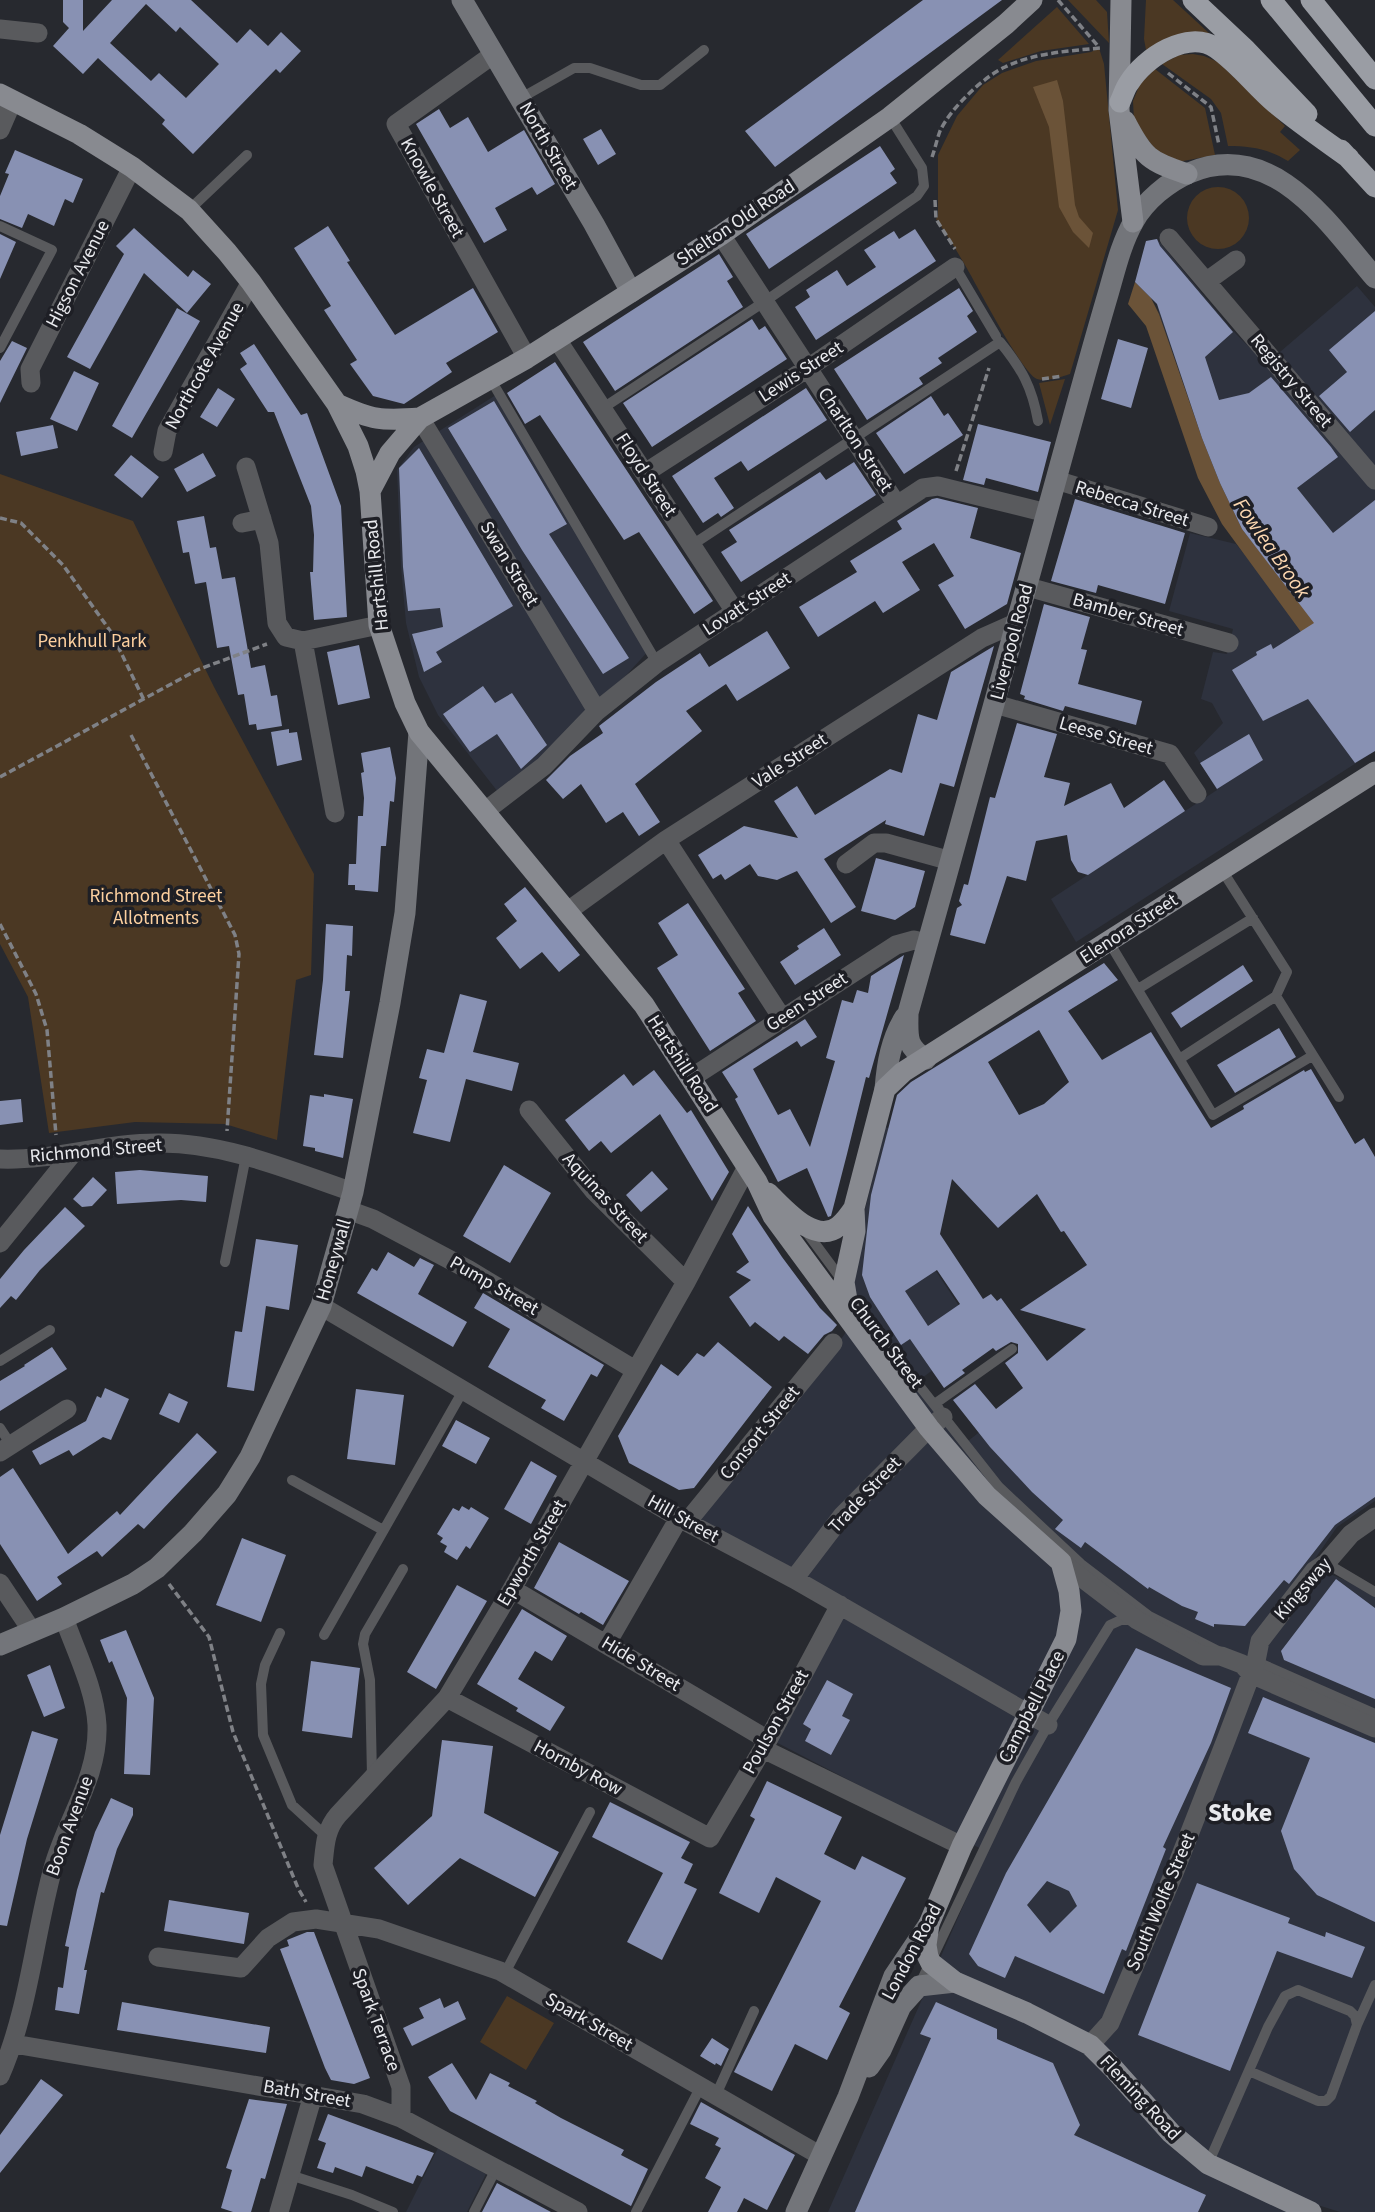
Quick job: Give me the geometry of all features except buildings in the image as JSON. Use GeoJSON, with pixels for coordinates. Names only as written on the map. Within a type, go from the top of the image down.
{"type":"FeatureCollection","features":[{"type":"Feature","properties":{"kind":"highway"},"geometry":{"type":"LineString","coordinates":[[1193,0],[1246,50],[1375,187]]}},
{"type":"Feature","properties":{"kind":"highway"},"geometry":{"type":"LineString","coordinates":[[1271,0],[1375,126]]}},
{"type":"Feature","properties":{"kind":"highway"},"geometry":{"type":"LineString","coordinates":[[1311,0],[1375,79]]}},
{"type":"Feature","properties":{"kind":"highway"},"geometry":{"type":"LineString","coordinates":[[1120,106],[1129,82],[1143,66],[1177,45],[1204,43],[1214,47],[1238,66],[1274,102],[1349,158]]}},
{"type":"Feature","properties":{"kind":"main road","name":"Shelton Old Road"},"geometry":{"type":"LineString","coordinates":[[370,491],[390,453],[420,418],[491,380],[721,235],[890,117],[1032,0]]}},
{"type":"Feature","properties":{"kind":"main road"},"geometry":{"type":"LineString","coordinates":[[1118,2],[1120,106],[1133,222]]}},
{"type":"Feature","properties":{"kind":"main road","name":"Hartshill Road"},"geometry":{"type":"LineString","coordinates":[[7,97],[79,134],[132,167],[189,211],[251,282],[337,404],[358,446],[370,491],[379,625],[405,702],[419,732],[644,1005],[752,1175],[773,1216],[851,1319]]}},
{"type":"Feature","properties":{"kind":"main road"},"geometry":{"type":"LineString","coordinates":[[1120,106],[1139,148],[1156,163],[1187,174]]}},
{"type":"Feature","properties":{"kind":"main road","name":"Shelton Old Road"},"geometry":{"type":"LineString","coordinates":[[337,404],[367,418],[420,418]]}},
{"type":"Feature","properties":{"kind":"main road","name":"Elenora Street"},"geometry":{"type":"LineString","coordinates":[[885,1090],[903,1072],[1375,772]]}},
{"type":"Feature","properties":{"kind":"main road","name":"Liverpool Road"},"geometry":{"type":"LineString","coordinates":[[844,1282],[855,1231],[855,1209],[885,1090]]}},
{"type":"Feature","properties":{"kind":"main road","name":"Hartshill Road"},"geometry":{"type":"LineString","coordinates":[[752,1175],[803,1226]]}},
{"type":"Feature","properties":{"kind":"main road"},"geometry":{"type":"LineString","coordinates":[[803,1226],[823,1231],[838,1228],[855,1209]]}},
{"type":"Feature","properties":{"kind":"main road","name":"Church Street"},"geometry":{"type":"LineString","coordinates":[[844,1282],[851,1319],[936,1422],[987,1496],[1060,1562]]}},
{"type":"Feature","properties":{"kind":"main road","name":"Campbell Place"},"geometry":{"type":"LineString","coordinates":[[962,1846],[1066,1639],[1071,1611],[1069,1591],[1060,1562]]}},
{"type":"Feature","properties":{"kind":"main road","name":"London Road"},"geometry":{"type":"LineString","coordinates":[[929,1924],[962,1846]]}},
{"type":"Feature","properties":{"kind":"main road"},"geometry":{"type":"LineString","coordinates":[[929,1924],[926,1945],[930,1963]]}},
{"type":"Feature","properties":{"kind":"main road","name":"Fleming Road"},"geometry":{"type":"LineString","coordinates":[[930,1963],[956,1982],[1027,2013],[1090,2045],[1171,2133],[1208,2164],[1311,2212]]}},
{"type":"Feature","properties":{"kind":"street","name":"North Street"},"geometry":{"type":"LineString","coordinates":[[462,0],[631,292]]}},
{"type":"Feature","properties":{"kind":"street"},"geometry":{"type":"LineString","coordinates":[[0,29],[38,33]]}},
{"type":"Feature","properties":{"kind":"street","name":"Knowle Street"},"geometry":{"type":"LineString","coordinates":[[494,54],[396,124],[527,358]]}},
{"type":"Feature","properties":{"kind":"street"},"geometry":{"type":"LineString","coordinates":[[0,130],[7,97]]}},
{"type":"Feature","properties":{"kind":"street"},"geometry":{"type":"LineString","coordinates":[[1133,222],[1164,188],[1187,174],[1223,164],[1260,170],[1287,182],[1328,222],[1375,278]]}},
{"type":"Feature","properties":{"kind":"street","name":"Higson Avenue"},"geometry":{"type":"LineString","coordinates":[[31,383],[30,369],[132,167]]}},
{"type":"Feature","properties":{"kind":"street","name":"Liverpool Road"},"geometry":{"type":"LineString","coordinates":[[926,1059],[913,1051],[908,1040],[908,1013],[1028,587],[1089,357],[1133,222]]}},
{"type":"Feature","properties":{"kind":"street","name":"Registry Street"},"geometry":{"type":"LineString","coordinates":[[1166,233],[1375,480]]}},
{"type":"Feature","properties":{"kind":"street","name":"Charlton Street"},"geometry":{"type":"LineString","coordinates":[[721,235],[897,505]]}},
{"type":"Feature","properties":{"kind":"street","name":"Lewis Street"},"geometry":{"type":"LineString","coordinates":[[645,473],[808,368],[956,259]]}},
{"type":"Feature","properties":{"kind":"street"},"geometry":{"type":"LineString","coordinates":[[1207,281],[1236,260]]}},
{"type":"Feature","properties":{"kind":"street","name":"Northcote Avenue"},"geometry":{"type":"LineString","coordinates":[[163,452],[167,431],[251,282]]}},
{"type":"Feature","properties":{"kind":"street","name":"Floyd Street"},"geometry":{"type":"LineString","coordinates":[[556,338],[736,613]]}},
{"type":"Feature","properties":{"kind":"street","name":"Swan Street"},"geometry":{"type":"LineString","coordinates":[[420,418],[597,711]]}},
{"type":"Feature","properties":{"kind":"street"},"geometry":{"type":"LineString","coordinates":[[246,467],[269,543],[276,623],[295,639],[335,813]]}},
{"type":"Feature","properties":{"kind":"street","name":"Rebecca Street"},"geometry":{"type":"LineString","coordinates":[[1056,480],[1208,527]]}},
{"type":"Feature","properties":{"kind":"street","name":"Lovatt Street"},"geometry":{"type":"LineString","coordinates":[[484,812],[544,766],[597,711],[657,663],[923,488],[938,486],[1047,513]]}},
{"type":"Feature","properties":{"kind":"street"},"geometry":{"type":"LineString","coordinates":[[242,523],[262,519]]}},
{"type":"Feature","properties":{"kind":"street","name":"Bamber Street"},"geometry":{"type":"LineString","coordinates":[[1028,587],[1229,643]]}},
{"type":"Feature","properties":{"kind":"street","name":"Vale Street"},"geometry":{"type":"LineString","coordinates":[[568,911],[666,840],[982,638],[1018,622]]}},
{"type":"Feature","properties":{"kind":"street"},"geometry":{"type":"LineString","coordinates":[[295,639],[379,625]]}},
{"type":"Feature","properties":{"kind":"street","name":"Leese Street"},"geometry":{"type":"LineString","coordinates":[[995,704],[1170,754],[1197,794]]}},
{"type":"Feature","properties":{"kind":"street","name":"Honeywall"},"geometry":{"type":"LineString","coordinates":[[0,1646],[133,1584],[158,1568],[227,1493],[250,1457],[321,1306],[350,1201],[390,1003],[405,913],[419,732]]}},
{"type":"Feature","properties":{"kind":"street"},"geometry":{"type":"LineString","coordinates":[[666,840],[782,1018]]}},
{"type":"Feature","properties":{"kind":"street"},"geometry":{"type":"LineString","coordinates":[[846,864],[874,843],[886,843],[951,861]]}},
{"type":"Feature","properties":{"kind":"street","name":"Geen Street"},"geometry":{"type":"LineString","coordinates":[[691,1078],[895,945],[914,940],[928,943]]}},
{"type":"Feature","properties":{"kind":"street","name":"Liverpool Road"},"geometry":{"type":"LineString","coordinates":[[885,1090],[887,1065],[897,1030],[908,1013]]}},
{"type":"Feature","properties":{"kind":"street","name":"Aquinas Street"},"geometry":{"type":"LineString","coordinates":[[529,1111],[594,1191],[685,1282]]}},
{"type":"Feature","properties":{"kind":"street","name":"Richmond Street"},"geometry":{"type":"LineString","coordinates":[[0,1159],[160,1143],[246,1156],[350,1201]]}},
{"type":"Feature","properties":{"kind":"street"},"geometry":{"type":"LineString","coordinates":[[0,1242],[65,1154]]}},
{"type":"Feature","properties":{"kind":"street","name":"Epworth Street"},"geometry":{"type":"LineString","coordinates":[[326,1836],[331,1822],[447,1698],[512,1589],[685,1282],[752,1175]]}},
{"type":"Feature","properties":{"kind":"street","name":"Pump Street"},"geometry":{"type":"LineString","coordinates":[[350,1201],[373,1219],[469,1270],[635,1370]]}},
{"type":"Feature","properties":{"kind":"street","name":"Hill Street"},"geometry":{"type":"LineString","coordinates":[[321,1306],[683,1520],[841,1605],[1048,1725]]}},
{"type":"Feature","properties":{"kind":"street","name":"Consort Street"},"geometry":{"type":"LineString","coordinates":[[607,1643],[683,1520],[832,1343]]}},
{"type":"Feature","properties":{"kind":"street"},"geometry":{"type":"LineString","coordinates":[[5,1448],[67,1409]]}},
{"type":"Feature","properties":{"kind":"street","name":"Trade Street"},"geometry":{"type":"LineString","coordinates":[[794,1579],[842,1516],[936,1422]]}},
{"type":"Feature","properties":{"kind":"street","name":"Kingsway"},"geometry":{"type":"LineString","coordinates":[[1253,1668],[1260,1641],[1314,1571],[1326,1563],[1351,1534],[1375,1517]]}},
{"type":"Feature","properties":{"kind":"street","name":"Church Street"},"geometry":{"type":"LineString","coordinates":[[1060,1562],[1137,1620],[1203,1656],[1221,1656],[1253,1668],[1375,1728]]}},
{"type":"Feature","properties":{"kind":"street"},"geometry":{"type":"LineString","coordinates":[[0,1583],[32,1631]]}},
{"type":"Feature","properties":{"kind":"street","name":"Hide Street"},"geometry":{"type":"LineString","coordinates":[[512,1589],[607,1643],[766,1744],[962,1846]]}},
{"type":"Feature","properties":{"kind":"street","name":"Poulson Street"},"geometry":{"type":"LineString","coordinates":[[710,1838],[766,1744],[841,1605]]}},
{"type":"Feature","properties":{"kind":"street","name":"Boon Avenue"},"geometry":{"type":"LineString","coordinates":[[0,2076],[14,2044],[53,1866],[89,1776],[95,1753],[97,1725],[90,1689],[64,1618]]}},
{"type":"Feature","properties":{"kind":"street","name":"South Wolfe Street"},"geometry":{"type":"LineString","coordinates":[[1090,2045],[1110,2023],[1178,1861],[1253,1668]]}},
{"type":"Feature","properties":{"kind":"street","name":"Hornby Row"},"geometry":{"type":"LineString","coordinates":[[447,1698],[710,1838]]}},
{"type":"Feature","properties":{"kind":"street"},"geometry":{"type":"LineString","coordinates":[[326,1836],[323,1865],[342,1924]]}},
{"type":"Feature","properties":{"kind":"street"},"geometry":{"type":"LineString","coordinates":[[158,1957],[241,1968],[268,1938],[293,1922],[316,1919]]}},
{"type":"Feature","properties":{"kind":"street","name":"Spark Street"},"geometry":{"type":"LineString","coordinates":[[316,1919],[379,1928],[505,1973],[821,2156]]}},
{"type":"Feature","properties":{"kind":"street","name":"Spark Terrace"},"geometry":{"type":"LineString","coordinates":[[342,1924],[401,2087],[401,2118]]}},
{"type":"Feature","properties":{"kind":"street","name":"London Road"},"geometry":{"type":"LineString","coordinates":[[796,2212],[848,2097],[894,1976],[929,1924]]}},
{"type":"Feature","properties":{"kind":"street","name":"London Road"},"geometry":{"type":"LineString","coordinates":[[848,2097],[881,2050],[901,2006],[919,1986],[956,1982]]}},
{"type":"Feature","properties":{"kind":"street","name":"Bath Street"},"geometry":{"type":"LineString","coordinates":[[14,2044],[363,2104],[401,2118],[579,2212]]}},
{"type":"Feature","properties":{"kind":"street"},"geometry":{"type":"LineString","coordinates":[[279,2212],[313,2095]]}},
{"type":"Feature","properties":{"kind":"lane"},"geometry":{"type":"LineString","coordinates":[[520,99],[574,68],[590,68],[641,85],[660,85],[704,50]]}},
{"type":"Feature","properties":{"kind":"lane"},"geometry":{"type":"LineString","coordinates":[[603,408],[764,302],[917,196],[924,186],[922,169],[890,117]]}},
{"type":"Feature","properties":{"kind":"lane"},"geometry":{"type":"LineString","coordinates":[[189,211],[247,155]]}},
{"type":"Feature","properties":{"kind":"lane"},"geometry":{"type":"LineString","coordinates":[[0,226],[52,250],[0,348]]}},
{"type":"Feature","properties":{"kind":"lane"},"geometry":{"type":"LineString","coordinates":[[956,259],[998,339],[1027,379],[1034,395],[1038,421]]}},
{"type":"Feature","properties":{"kind":"lane"},"geometry":{"type":"LineString","coordinates":[[692,545],[998,339]]}},
{"type":"Feature","properties":{"kind":"lane"},"geometry":{"type":"LineString","coordinates":[[491,380],[657,663]]}},
{"type":"Feature","properties":{"kind":"lane"},"geometry":{"type":"LineString","coordinates":[[1181,1058],[1276,996],[1287,972],[1222,870]]}},
{"type":"Feature","properties":{"kind":"lane"},"geometry":{"type":"LineString","coordinates":[[1138,989],[1253,918]]}},
{"type":"Feature","properties":{"kind":"lane"},"geometry":{"type":"LineString","coordinates":[[1109,942],[1213,1115],[1312,1056]]}},
{"type":"Feature","properties":{"kind":"lane"},"geometry":{"type":"LineString","coordinates":[[1276,996],[1339,1097]]}},
{"type":"Feature","properties":{"kind":"lane"},"geometry":{"type":"LineString","coordinates":[[225,1262],[246,1156]]}},
{"type":"Feature","properties":{"kind":"lane"},"geometry":{"type":"LineString","coordinates":[[803,1226],[844,1282]]}},
{"type":"Feature","properties":{"kind":"lane","name":"Church Street"},"geometry":{"type":"LineString","coordinates":[[844,1282],[850,1298],[936,1422],[999,1487],[1081,1564],[1149,1616],[1244,1661],[1253,1668],[1375,1714]]}},
{"type":"Feature","properties":{"kind":"lane"},"geometry":{"type":"LineString","coordinates":[[0,1361],[50,1330]]}},
{"type":"Feature","properties":{"kind":"lane"},"geometry":{"type":"LineString","coordinates":[[936,1422],[936,1403],[1012,1349]]}},
{"type":"Feature","properties":{"kind":"lane"},"geometry":{"type":"LineString","coordinates":[[324,1635],[464,1389]]}},
{"type":"Feature","properties":{"kind":"lane"},"geometry":{"type":"LineString","coordinates":[[0,1428],[5,1448]]}},
{"type":"Feature","properties":{"kind":"lane"},"geometry":{"type":"LineString","coordinates":[[292,1480],[383,1530]]}},
{"type":"Feature","properties":{"kind":"lane"},"geometry":{"type":"LineString","coordinates":[[1326,1563],[1375,1592]]}},
{"type":"Feature","properties":{"kind":"lane"},"geometry":{"type":"LineString","coordinates":[[372,1777],[370,1679],[363,1644],[365,1634],[403,1569]]}},
{"type":"Feature","properties":{"kind":"lane"},"geometry":{"type":"LineString","coordinates":[[919,1986],[1016,1783],[1048,1725],[1110,1625],[1121,1620],[1137,1620]]}},
{"type":"Feature","properties":{"kind":"lane"},"geometry":{"type":"LineString","coordinates":[[279,1633],[265,1665],[261,1685],[263,1735],[292,1805],[326,1836]]}},
{"type":"Feature","properties":{"kind":"lane"},"geometry":{"type":"LineString","coordinates":[[505,1973],[590,1812]]}},
{"type":"Feature","properties":{"kind":"lane"},"geometry":{"type":"LineString","coordinates":[[1249,2071],[1318,2101],[1326,2101],[1331,2096],[1375,1985]]}},
{"type":"Feature","properties":{"kind":"lane"},"geometry":{"type":"LineString","coordinates":[[1208,2164],[1268,2027],[1285,1996],[1298,1990],[1350,2011],[1355,2016],[1357,2025]]}},
{"type":"Feature","properties":{"kind":"lane"},"geometry":{"type":"LineString","coordinates":[[636,2212],[754,2011]]}},
{"type":"Feature","properties":{"kind":"lane"},"geometry":{"type":"LineString","coordinates":[[474,2212],[496,2169]]}},
{"type":"Feature","properties":{"kind":"lane"},"geometry":{"type":"LineString","coordinates":[[290,2175],[352,2195],[393,2212]]}},
{"type":"Feature","properties":{"kind":"path"},"geometry":{"type":"LineString","coordinates":[[1058,0],[1100,48]]}},
{"type":"Feature","properties":{"kind":"path"},"geometry":{"type":"LineString","coordinates":[[932,158],[941,130],[959,105],[985,80],[1005,67]]}},
{"type":"Feature","properties":{"kind":"path"},"geometry":{"type":"LineString","coordinates":[[934,194],[936,219],[956,259]]}},
{"type":"Feature","properties":{"kind":"path"},"geometry":{"type":"LineString","coordinates":[[950,489],[998,339]]}},
{"type":"Feature","properties":{"kind":"path"},"geometry":{"type":"LineString","coordinates":[[0,518],[20,523],[63,565],[111,632],[144,700]]}},
{"type":"Feature","properties":{"kind":"path"},"geometry":{"type":"LineString","coordinates":[[0,777],[197,670],[295,639]]}},
{"type":"Feature","properties":{"kind":"path"},"geometry":{"type":"LineString","coordinates":[[131,735],[235,935],[239,954],[226,1151]]}},
{"type":"Feature","properties":{"kind":"path"},"geometry":{"type":"LineString","coordinates":[[0,924],[36,994],[47,1030],[55,1108],[65,1154]]}},
{"type":"Feature","properties":{"kind":"path"},"geometry":{"type":"LineString","coordinates":[[158,1568],[209,1637],[233,1732],[298,1888],[316,1919]]}},
{"type":"Feature","properties":{"kind":"shaded area"},"geometry":{"type":"Polygon","coordinates":[[[1057,80],[1063,101],[1075,205],[1079,217],[1093,233],[1089,248],[1073,232],[1059,207],[1049,127],[1033,87],[1057,80]]]}},
{"type":"Feature","properties":{"kind":"shaded area"},"geometry":{"type":"Polygon","coordinates":[[[1157,239],[1233,331],[1266,364],[1357,286],[1375,307],[1375,751],[1076,942],[1051,899],[1217,790],[1194,753],[1223,723],[1212,703],[1201,699],[1213,652],[1227,654],[1233,629],[1169,611],[1190,533],[1236,544],[1251,562],[1242,529],[1202,438],[1159,314],[1146,241],[1157,239]]]}},
{"type":"Feature","properties":{"kind":"shaded area"},"geometry":{"type":"Polygon","coordinates":[[[1135,282],[1151,298],[1159,314],[1202,438],[1242,529],[1317,626],[1304,636],[1222,524],[1198,478],[1146,326],[1128,304],[1135,282]]]}},
{"type":"Feature","properties":{"kind":"shaded area"},"geometry":{"type":"Polygon","coordinates":[[[499,393],[651,648],[558,750],[498,792],[438,715],[419,677],[406,623],[397,470],[414,447],[499,393]]]}},
{"type":"Feature","properties":{"kind":"shaded area"},"geometry":{"type":"Polygon","coordinates":[[[885,1127],[903,1133],[922,1250],[979,1336],[922,1378],[918,1385],[963,1445],[1016,1403],[1375,1431],[1375,1501],[1337,1527],[1310,1566],[1375,1592],[1375,2212],[1340,2212],[1308,2202],[1304,2212],[828,2212],[987,1852],[770,1739],[836,1602],[695,1523],[844,1335],[862,1302],[856,1293],[851,1267],[885,1127]]]}},
{"type":"Feature","properties":{"kind":"shaded area"},"geometry":{"type":"Polygon","coordinates":[[[438,2148],[486,2174],[467,2212],[406,2212],[438,2148]]]}},
{"type":"Feature","properties":{"kind":"green space"},"geometry":{"type":"Polygon","coordinates":[[[1068,0],[1096,0],[1107,12],[1109,43],[1068,0]]]}},
{"type":"Feature","properties":{"kind":"green space"},"geometry":{"type":"Polygon","coordinates":[[[1146,0],[1173,0],[1210,34],[1165,39],[1146,50],[1146,0]]]}},
{"type":"Feature","properties":{"kind":"green space"},"geometry":{"type":"Polygon","coordinates":[[[1057,7],[1089,44],[1041,51],[1003,63],[998,60],[1057,7]]]}},
{"type":"Feature","properties":{"kind":"green space"},"geometry":{"type":"Polygon","coordinates":[[[1099,48],[1104,64],[1118,210],[1070,374],[1041,380],[1030,373],[1021,361],[936,219],[938,155],[957,116],[983,85],[1002,73],[1036,61],[1091,52],[1099,48]]]}},
{"type":"Feature","properties":{"kind":"green space"},"geometry":{"type":"Polygon","coordinates":[[[1193,54],[1218,62],[1285,126],[1280,132],[1300,150],[1288,161],[1259,149],[1228,146],[1221,113],[1211,99],[1162,64],[1179,55],[1193,54]]]}},
{"type":"Feature","properties":{"kind":"green space"},"geometry":{"type":"Polygon","coordinates":[[[1155,69],[1205,108],[1215,155],[1178,162],[1160,156],[1134,121],[1133,101],[1140,84],[1155,69]]]}},
{"type":"Feature","properties":{"kind":"green space"},"geometry":{"type":"Polygon","coordinates":[[[1212,187],[1224,187],[1240,196],[1247,206],[1247,230],[1240,240],[1224,249],[1212,249],[1201,244],[1192,235],[1187,224],[1187,212],[1192,201],[1201,192],[1212,187]]]}},
{"type":"Feature","properties":{"kind":"green space"},"geometry":{"type":"Polygon","coordinates":[[[1065,379],[1050,425],[1039,383],[1065,379]]]}},
{"type":"Feature","properties":{"kind":"green space","name":"Richmond Street Allotments"},"geometry":{"type":"Polygon","coordinates":[[[0,474],[133,521],[214,687],[314,874],[311,975],[296,980],[277,1140],[225,1124],[135,1122],[49,1133],[28,997],[0,944],[0,474]]]}},
{"type":"Feature","properties":{"kind":"green space"},"geometry":{"type":"Polygon","coordinates":[[[507,1996],[554,2023],[526,2070],[480,2042],[507,1996]]]}},
{"type":"Feature","properties":{"kind":"district","name":"Stoke"},"geometry":{"type":"Point","coordinates":[1240,1812]}},
{"type":"Feature","properties":{"kind":"water label","name":"Fowlea Brook"},"geometry":{"type":"Point","coordinates":[1272,548]}},
{"type":"Feature","properties":{"kind":"park label","name":"Penkhull Park"},"geometry":{"type":"Point","coordinates":[92,641]}}]}
